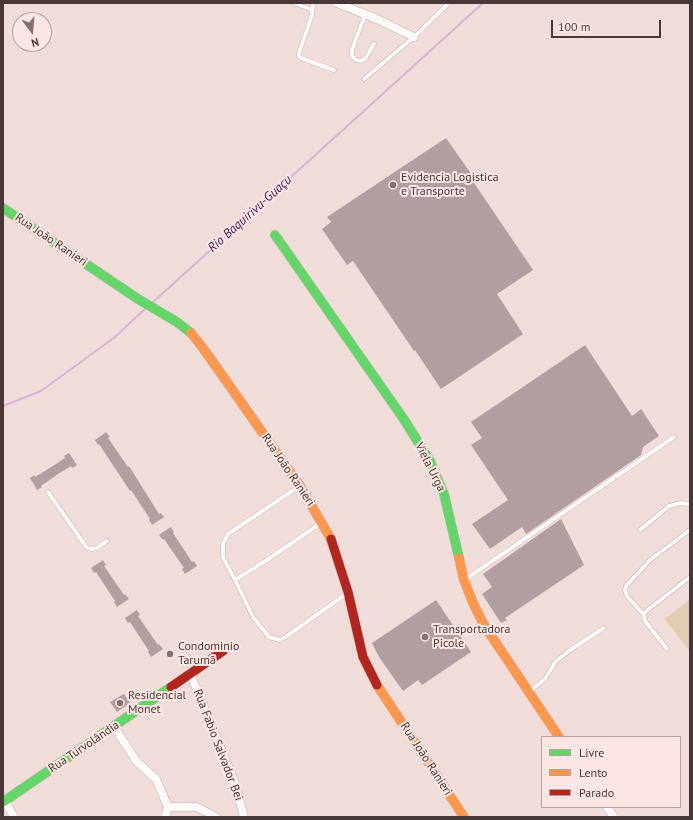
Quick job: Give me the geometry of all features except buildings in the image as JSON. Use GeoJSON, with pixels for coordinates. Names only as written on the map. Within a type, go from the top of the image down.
{"type":"FeatureCollection","features":[{"type":"Feature","properties":{"kind":"street"},"geometry":{"type":"LineString","coordinates":[[337,3],[365,14],[414,37]]}},
{"type":"Feature","properties":{"kind":"street","name":"Rua João Ranieri"},"geometry":{"type":"LineString","coordinates":[[3,208],[151,308],[177,322],[188,330],[204,348],[300,486],[332,540],[348,592],[363,658],[379,690],[464,817]]}},
{"type":"Feature","properties":{"kind":"street","name":"Viela Urga"},"geometry":{"type":"LineString","coordinates":[[275,235],[403,418],[430,461],[444,494],[464,580],[473,603],[484,625],[558,736]]}},
{"type":"Feature","properties":{"kind":"street","name":"Rua Turvolândia"},"geometry":{"type":"LineString","coordinates":[[4,801],[223,651]]}},
{"type":"Feature","properties":{"kind":"street","name":"Rua Fabio Salvador Bei"},"geometry":{"type":"LineString","coordinates":[[190,673],[234,781],[244,817]]}},
{"type":"Feature","properties":{"kind":"street"},"geometry":{"type":"LineString","coordinates":[[114,727],[137,762],[156,779],[168,807],[165,817]]}},
{"type":"Feature","properties":{"kind":"street"},"geometry":{"type":"LineString","coordinates":[[4,801],[14,817]]}},
{"type":"Feature","properties":{"kind":"street"},"geometry":{"type":"LineString","coordinates":[[168,807],[197,807],[216,817]]}},
{"type":"Feature","properties":{"kind":"street"},"geometry":{"type":"LineString","coordinates":[[608,808],[614,817]]}},
{"type":"Feature","properties":{"kind":"lane"},"geometry":{"type":"LineString","coordinates":[[294,3],[312,10]]}},
{"type":"Feature","properties":{"kind":"lane"},"geometry":{"type":"LineString","coordinates":[[313,3],[312,15],[299,56],[334,70]]}},
{"type":"Feature","properties":{"kind":"lane"},"geometry":{"type":"LineString","coordinates":[[364,80],[414,37],[449,3]]}},
{"type":"Feature","properties":{"kind":"lane"},"geometry":{"type":"LineString","coordinates":[[365,14],[352,50],[352,56],[356,60],[365,59],[374,44]]}},
{"type":"Feature","properties":{"kind":"lane"},"geometry":{"type":"LineString","coordinates":[[464,580],[674,437]]}},
{"type":"Feature","properties":{"kind":"lane"},"geometry":{"type":"LineString","coordinates":[[300,486],[228,534],[223,544],[223,557],[253,618],[269,637],[280,640],[348,592]]}},
{"type":"Feature","properties":{"kind":"lane"},"geometry":{"type":"LineString","coordinates":[[48,492],[88,548],[97,548],[106,541]]}},
{"type":"Feature","properties":{"kind":"lane"},"geometry":{"type":"LineString","coordinates":[[640,530],[670,506],[682,502],[690,504]]}},
{"type":"Feature","properties":{"kind":"lane"},"geometry":{"type":"LineString","coordinates":[[235,580],[322,522]]}},
{"type":"Feature","properties":{"kind":"lane"},"geometry":{"type":"LineString","coordinates":[[667,649],[645,621],[644,615],[628,596],[625,590],[626,586],[650,560],[690,530]]}},
{"type":"Feature","properties":{"kind":"lane"},"geometry":{"type":"LineString","coordinates":[[644,615],[645,612],[690,577]]}},
{"type":"Feature","properties":{"kind":"lane"},"geometry":{"type":"LineString","coordinates":[[529,692],[545,679],[556,661],[604,628]]}},
{"type":"Feature","properties":{"kind":"shaded area"},"geometry":{"type":"Polygon","coordinates":[[[690,599],[690,652],[665,619],[690,599]]]}},
{"type":"Feature","properties":{"kind":"waterway","name":"Rio Baquirivu-Guaçu"},"geometry":{"type":"LineString","coordinates":[[152,303],[483,3]]}},
{"type":"Feature","properties":{"kind":"waterway","name":"Rio Baquirivu-Guaçu"},"geometry":{"type":"LineString","coordinates":[[3,406],[41,391],[115,337],[146,308]]}},
{"type":"Feature","properties":{"kind":"traffic: fast"},"geometry":{"type":"LineString","coordinates":[[3,208],[138,299],[177,322],[191,333]]}},
{"type":"Feature","properties":{"kind":"traffic: fast"},"geometry":{"type":"LineString","coordinates":[[275,235],[403,418],[430,461],[444,494],[459,558]]}},
{"type":"Feature","properties":{"kind":"traffic: fast"},"geometry":{"type":"LineString","coordinates":[[3,802],[171,687]]}},
{"type":"Feature","properties":{"kind":"traffic: slow"},"geometry":{"type":"LineString","coordinates":[[191,333],[300,486],[331,539]]}},
{"type":"Feature","properties":{"kind":"traffic: slow"},"geometry":{"type":"LineString","coordinates":[[459,558],[464,580],[484,625],[558,736]]}},
{"type":"Feature","properties":{"kind":"traffic: slow"},"geometry":{"type":"LineString","coordinates":[[377,685],[464,817]]}},
{"type":"Feature","properties":{"kind":"traffic: jam"},"geometry":{"type":"LineString","coordinates":[[331,539],[348,592],[363,657],[377,685]]}},
{"type":"Feature","properties":{"kind":"traffic: jam"},"geometry":{"type":"LineString","coordinates":[[171,687],[223,651]]}},
{"type":"Feature","properties":{"kind":"place","name":"Evidencia Logistica e Transporte"},"geometry":{"type":"Point","coordinates":[393,185]}},
{"type":"Feature","properties":{"kind":"place","name":"Transportadora Picole"},"geometry":{"type":"Point","coordinates":[425,637]}},
{"type":"Feature","properties":{"kind":"place","name":"Condominio Tarumã"},"geometry":{"type":"Point","coordinates":[170,654]}},
{"type":"Feature","properties":{"kind":"place","name":"Residencial Monet"},"geometry":{"type":"Point","coordinates":[120,703]}}]}
